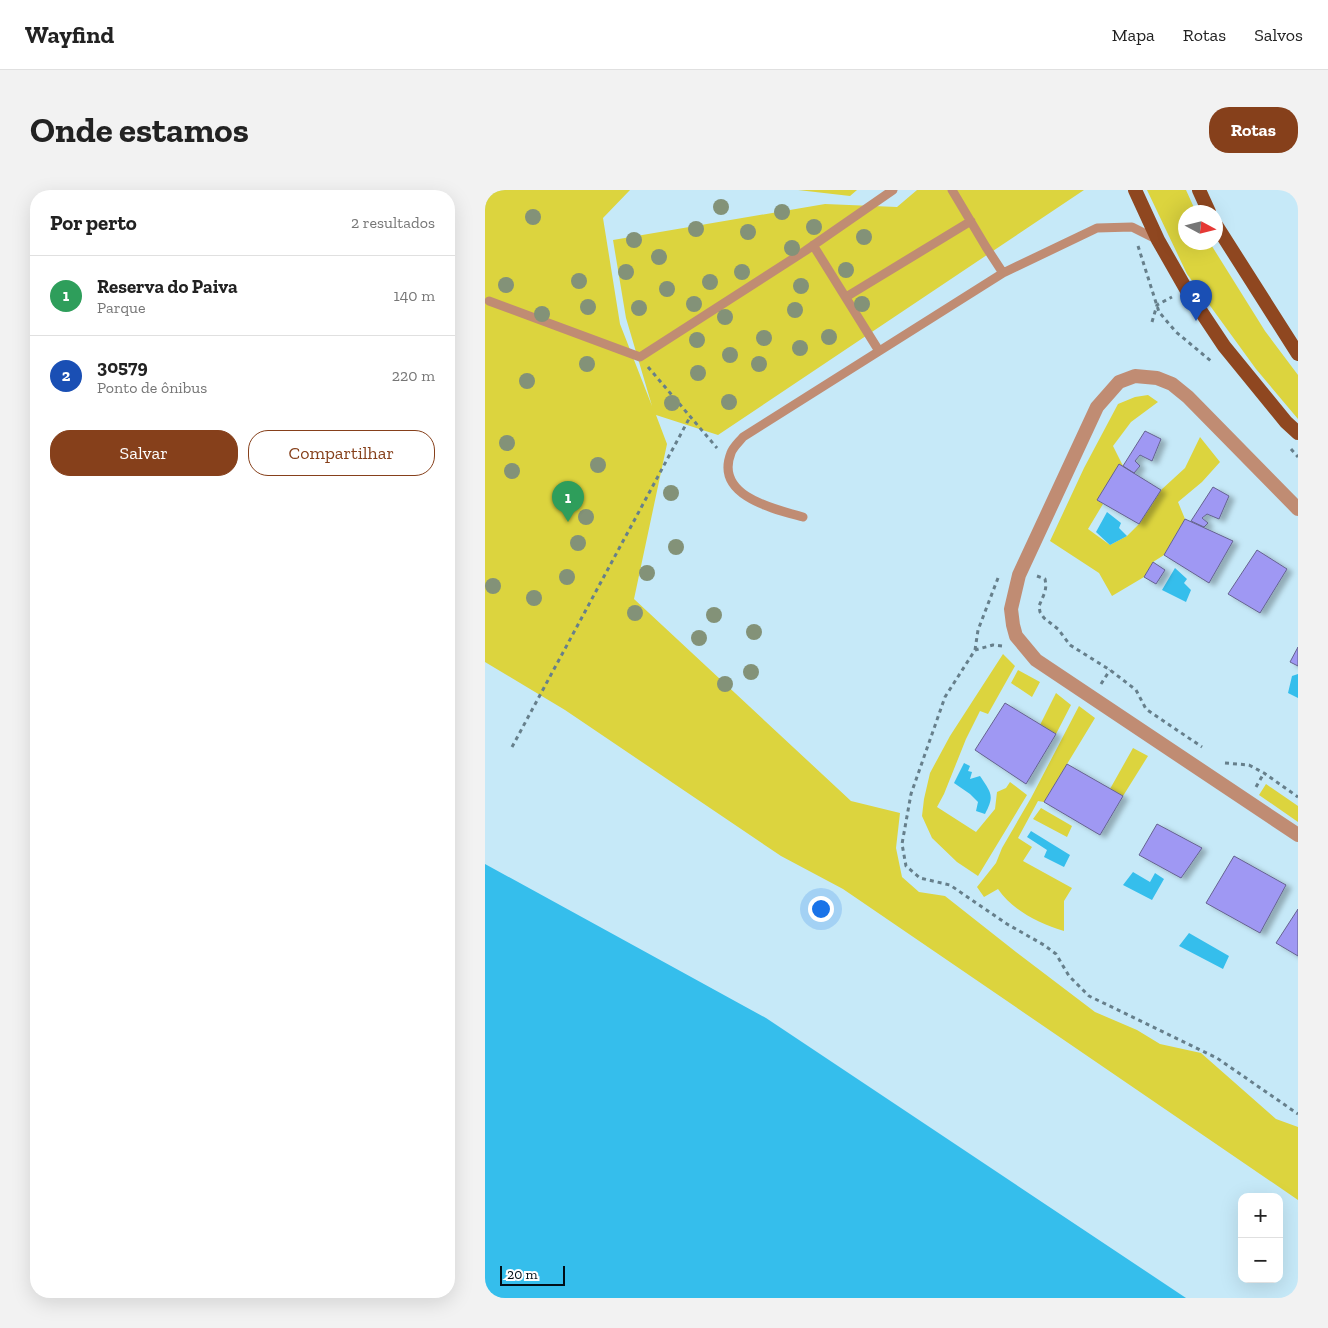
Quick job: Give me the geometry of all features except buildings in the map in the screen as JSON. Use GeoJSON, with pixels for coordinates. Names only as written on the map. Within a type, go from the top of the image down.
{"type":"FeatureCollection","features":[{"type":"Feature","properties":{"kind":"main road"},"geometry":{"type":"LineString","coordinates":[[1135,190],[1158,240],[1186,290],[1224,346],[1286,422],[1298,433]]}},
{"type":"Feature","properties":{"kind":"main road"},"geometry":{"type":"LineString","coordinates":[[1199,190],[1206,205]]}},
{"type":"Feature","properties":{"kind":"main road"},"geometry":{"type":"LineString","coordinates":[[1223,237],[1298,354]]}},
{"type":"Feature","properties":{"kind":"street"},"geometry":{"type":"LineString","coordinates":[[1298,509],[1188,397],[1172,384],[1157,378],[1135,376],[1119,382],[1097,407],[1019,575],[1011,610],[1016,636],[1033,656],[1048,668],[1298,835]]}},
{"type":"Feature","properties":{"kind":"lane"},"geometry":{"type":"LineString","coordinates":[[489,302],[640,357],[813,246],[893,190]]}},
{"type":"Feature","properties":{"kind":"lane"},"geometry":{"type":"LineString","coordinates":[[952,190],[1003,273]]}},
{"type":"Feature","properties":{"kind":"lane"},"geometry":{"type":"LineString","coordinates":[[846,297],[971,221]]}},
{"type":"Feature","properties":{"kind":"lane"},"geometry":{"type":"LineString","coordinates":[[803,517],[755,502],[737,489],[730,477],[728,462],[731,451],[743,437],[1003,273],[1097,228],[1132,227],[1158,240]]}},
{"type":"Feature","properties":{"kind":"lane"},"geometry":{"type":"LineString","coordinates":[[813,246],[879,351]]}},
{"type":"Feature","properties":{"kind":"path"},"geometry":{"type":"LineString","coordinates":[[1152,322],[1157,305],[1186,290]]}},
{"type":"Feature","properties":{"kind":"path"},"geometry":{"type":"LineString","coordinates":[[640,357],[728,462]]}},
{"type":"Feature","properties":{"kind":"path"},"geometry":{"type":"LineString","coordinates":[[513,747],[690,417]]}},
{"type":"Feature","properties":{"kind":"path"},"geometry":{"type":"LineString","coordinates":[[1202,747],[1146,709],[1136,690],[1110,670],[1070,645],[1058,629],[1044,618],[1039,606],[1046,585],[1045,579],[1022,569],[1008,565],[1003,567],[978,630],[975,650],[945,697],[911,794],[902,844],[906,866],[920,878],[950,885],[1007,924],[1044,945],[1056,954],[1069,976],[1089,996],[1217,1058],[1298,1114]]}},
{"type":"Feature","properties":{"kind":"path"},"geometry":{"type":"LineString","coordinates":[[975,650],[993,645],[1005,647]]}},
{"type":"Feature","properties":{"kind":"path"},"geometry":{"type":"LineString","coordinates":[[1218,758],[1226,764],[1249,765],[1265,773],[1298,797]]}},
{"type":"Feature","properties":{"kind":"shaded area"},"geometry":{"type":"Polygon","coordinates":[[[485,190],[630,190],[603,218],[620,324],[652,406],[626,318],[613,240],[825,204],[897,207],[917,190],[1084,190],[718,435],[656,415],[667,444],[634,599],[851,801],[900,813],[896,848],[902,877],[919,892],[945,896],[1095,1012],[1137,1030],[1160,1044],[1201,1053],[1276,1119],[1298,1127],[1298,1200],[843,889],[781,856],[565,710],[485,662],[485,190]]]}},
{"type":"Feature","properties":{"kind":"shaded area"},"geometry":{"type":"Polygon","coordinates":[[[798,190],[857,190],[850,196],[798,190]]]}},
{"type":"Feature","properties":{"kind":"shaded area"},"geometry":{"type":"Polygon","coordinates":[[[1147,190],[1186,190],[1193,205],[1178,205],[1178,250],[1214,250],[1265,331],[1298,375],[1298,419],[1256,369],[1187,274],[1147,190]]]}},
{"type":"Feature","properties":{"kind":"shaded area"},"geometry":{"type":"Polygon","coordinates":[[[1148,395],[1158,402],[1131,422],[1113,446],[1123,466],[1097,500],[1103,504],[1088,529],[1110,545],[1127,536],[1139,524],[1161,490],[1185,468],[1200,437],[1220,462],[1202,482],[1178,502],[1185,519],[1164,555],[1153,562],[1144,577],[1112,596],[1099,573],[1050,541],[1084,468],[1118,404],[1135,397],[1148,395]]]}},
{"type":"Feature","properties":{"kind":"shaded area"},"geometry":{"type":"Polygon","coordinates":[[[1003,654],[1015,666],[988,714],[980,711],[937,807],[976,832],[995,809],[997,792],[1006,788],[1010,782],[1027,795],[978,876],[957,862],[932,838],[922,816],[930,773],[950,736],[1003,654]]]}},
{"type":"Feature","properties":{"kind":"shaded area"},"geometry":{"type":"Polygon","coordinates":[[[1018,670],[1040,682],[1032,697],[1011,683],[1018,670]]]}},
{"type":"Feature","properties":{"kind":"shaded area"},"geometry":{"type":"Polygon","coordinates":[[[1056,693],[1071,705],[1056,734],[1040,725],[1056,693]]]}},
{"type":"Feature","properties":{"kind":"shaded area"},"geometry":{"type":"Polygon","coordinates":[[[1079,706],[1095,718],[1044,802],[1038,801],[1018,838],[1032,847],[1023,861],[1072,888],[1064,901],[1064,931],[1045,924],[1019,910],[998,889],[984,897],[977,887],[996,863],[1002,848],[1031,798],[1079,706]]]}},
{"type":"Feature","properties":{"kind":"shaded area"},"geometry":{"type":"Polygon","coordinates":[[[1133,748],[1148,756],[1123,796],[1110,789],[1133,748]]]}},
{"type":"Feature","properties":{"kind":"shaded area"},"geometry":{"type":"Polygon","coordinates":[[[1266,784],[1298,806],[1298,822],[1259,795],[1266,784]]]}},
{"type":"Feature","properties":{"kind":"shaded area"},"geometry":{"type":"Polygon","coordinates":[[[1041,808],[1072,826],[1067,837],[1033,819],[1041,808]]]}},
{"type":"Feature","properties":{"kind":"water"},"geometry":{"type":"Polygon","coordinates":[[[1107,512],[1121,523],[1119,528],[1127,536],[1110,545],[1096,532],[1107,512]]]}},
{"type":"Feature","properties":{"kind":"water"},"geometry":{"type":"Polygon","coordinates":[[[1175,568],[1187,579],[1184,583],[1191,590],[1186,602],[1162,590],[1175,568]]]}},
{"type":"Feature","properties":{"kind":"water"},"geometry":{"type":"Polygon","coordinates":[[[1298,674],[1298,698],[1288,693],[1292,676],[1298,674]]]}},
{"type":"Feature","properties":{"kind":"water"},"geometry":{"type":"Polygon","coordinates":[[[964,763],[970,766],[968,771],[972,772],[970,779],[980,776],[989,790],[991,798],[985,814],[976,811],[978,802],[954,783],[964,763]]]}},
{"type":"Feature","properties":{"kind":"water"},"geometry":{"type":"Polygon","coordinates":[[[1031,831],[1070,855],[1064,867],[1044,857],[1047,850],[1027,837],[1031,831]]]}},
{"type":"Feature","properties":{"kind":"water"},"geometry":{"type":"Polygon","coordinates":[[[485,864],[766,1018],[1186,1298],[485,1298],[485,864]]]}},
{"type":"Feature","properties":{"kind":"water"},"geometry":{"type":"Polygon","coordinates":[[[1133,872],[1150,882],[1155,873],[1164,879],[1152,900],[1123,885],[1133,872]]]}},
{"type":"Feature","properties":{"kind":"water"},"geometry":{"type":"Polygon","coordinates":[[[1189,933],[1229,956],[1223,969],[1179,946],[1189,933]]]}},
{"type":"Feature","properties":{"kind":"place","name":"30579"},"geometry":{"type":"Point","coordinates":[1196,321]}},
{"type":"Feature","properties":{"kind":"place","name":"Reserva do Paiva"},"geometry":{"type":"Point","coordinates":[568,522]}}]}
